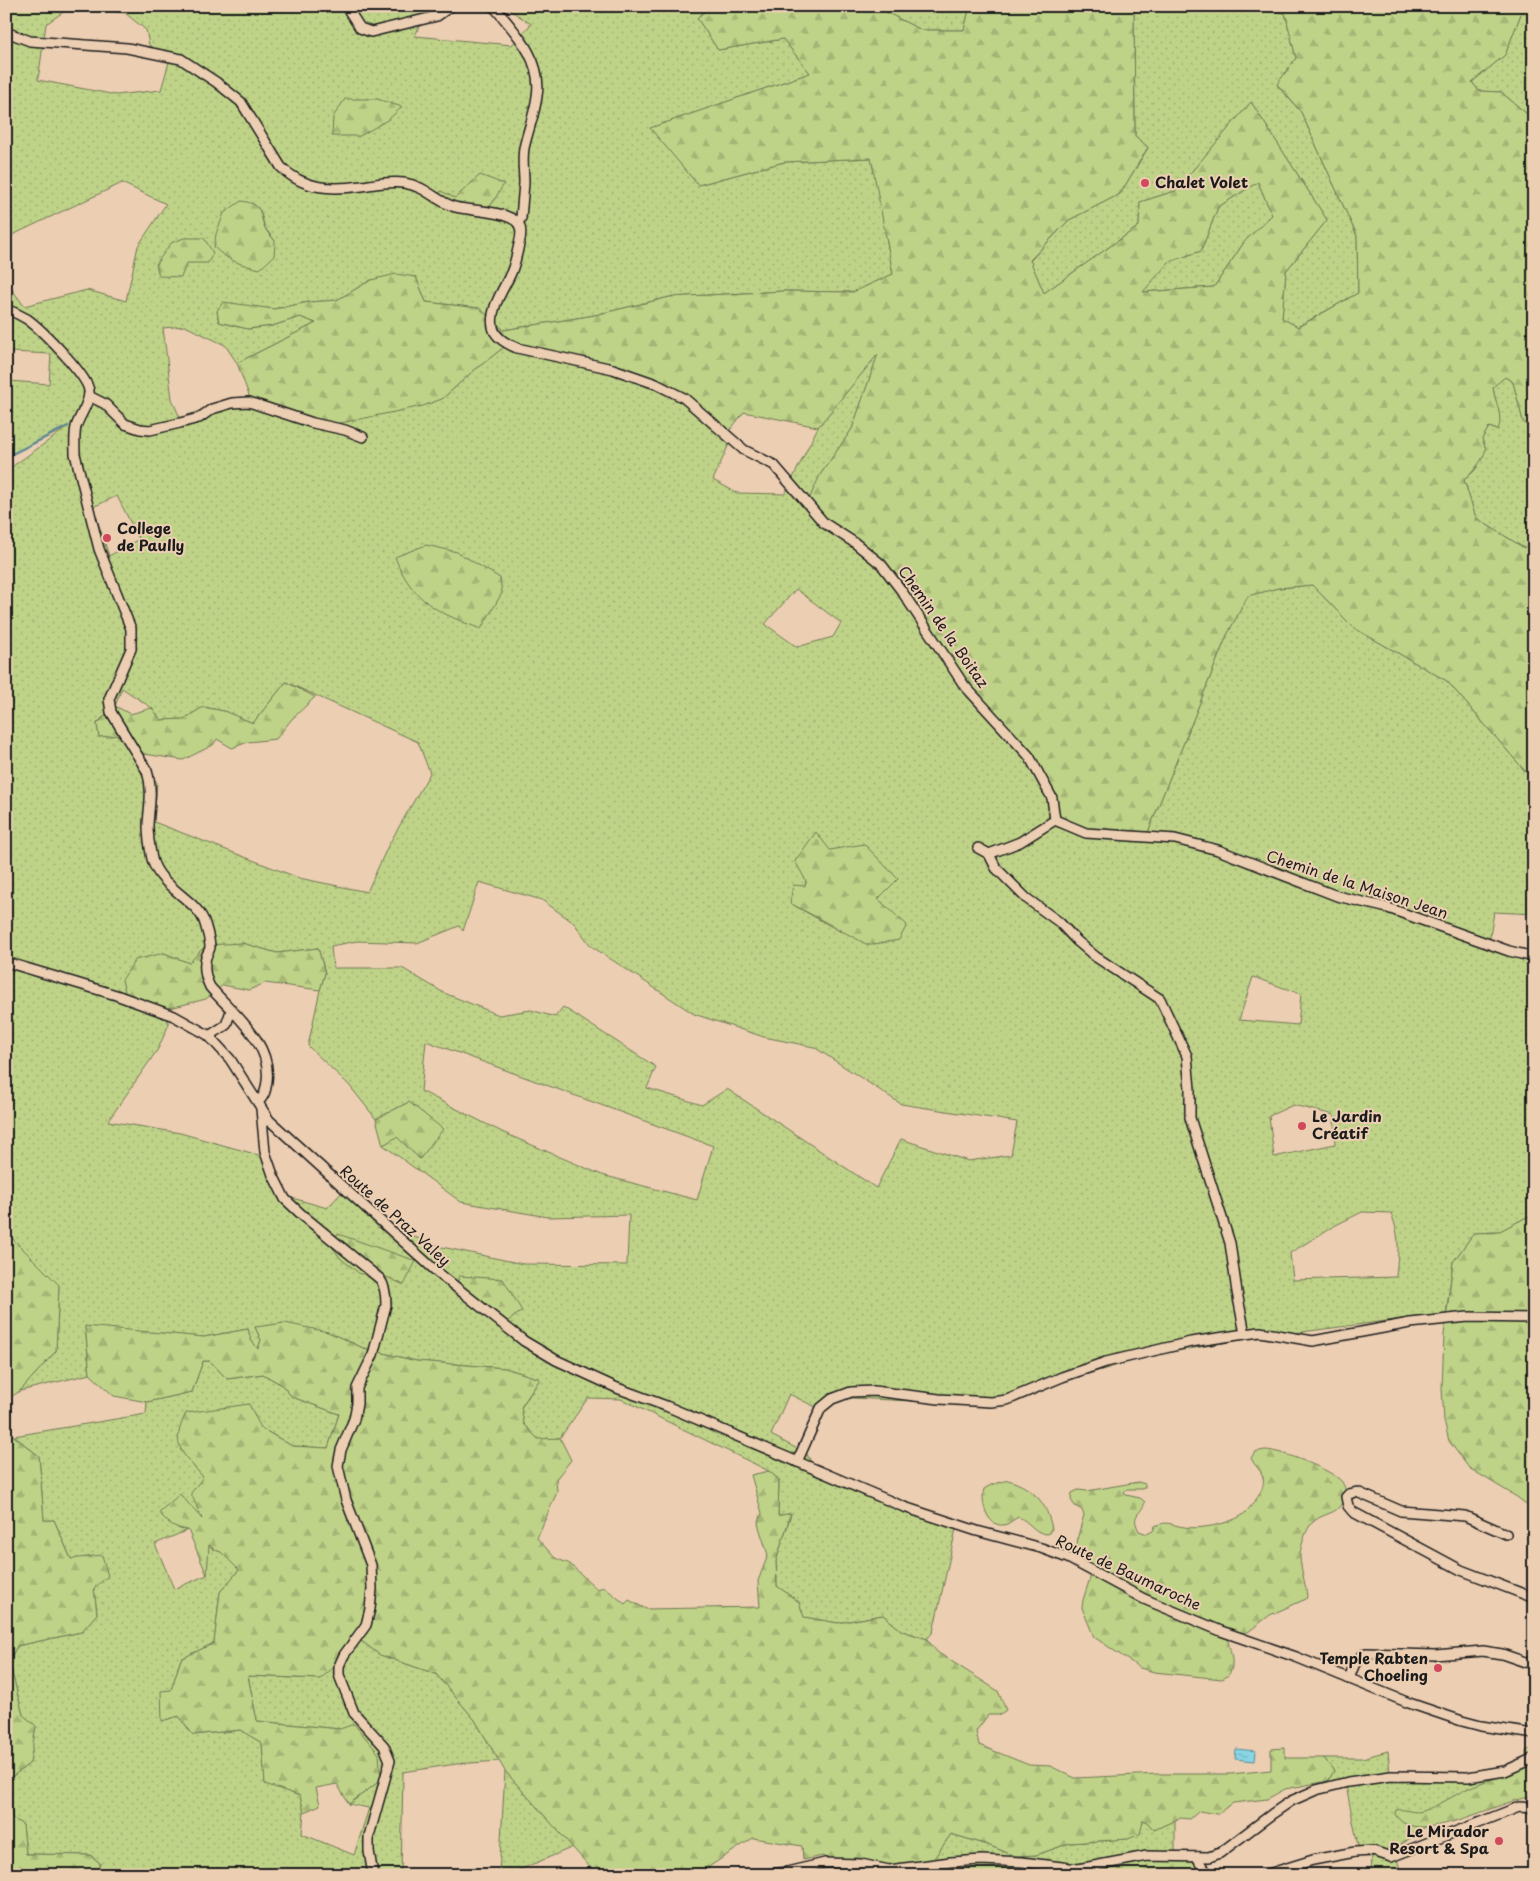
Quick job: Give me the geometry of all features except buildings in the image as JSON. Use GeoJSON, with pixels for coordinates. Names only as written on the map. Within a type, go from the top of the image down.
{"type":"FeatureCollection","features":[{"type":"Feature","properties":{"kind":"street"},"geometry":{"type":"LineString","coordinates":[[346,6],[360,28],[371,32],[437,16],[451,6]]}},
{"type":"Feature","properties":{"kind":"street"},"geometry":{"type":"LineString","coordinates":[[6,32],[30,41],[127,48],[181,59],[210,77],[241,102],[281,167],[304,184],[327,189],[388,182],[405,183],[430,191],[453,206],[502,215],[518,223],[523,188],[524,150],[537,96],[538,82],[529,52],[518,35],[495,8],[491,6]]}},
{"type":"Feature","properties":{"kind":"street","name":"Chemin de la Boitaz"},"geometry":{"type":"LineString","coordinates":[[518,223],[521,228],[521,237],[516,260],[494,310],[493,328],[498,337],[517,348],[613,368],[656,384],[684,398],[744,450],[774,465],[824,523],[855,543],[881,564],[901,590],[964,685],[1029,756],[1052,798],[1055,820]]}},
{"type":"Feature","properties":{"kind":"street"},"geometry":{"type":"LineString","coordinates":[[6,309],[16,312],[46,335],[87,382],[89,396],[76,426],[75,454],[99,549],[121,600],[131,629],[132,639],[131,649],[109,699],[109,705],[111,712],[147,772],[150,782],[151,796],[148,826],[152,859],[157,871],[174,891],[201,914],[205,922],[210,948],[206,957],[205,978],[210,987],[255,1038],[266,1058],[268,1070],[267,1086],[260,1104],[266,1152],[273,1175],[286,1198],[301,1214],[383,1283],[386,1305],[373,1355],[357,1388],[357,1404],[354,1419],[341,1450],[338,1466],[346,1500],[371,1565],[372,1589],[366,1625],[344,1655],[339,1666],[339,1675],[354,1713],[384,1746],[390,1761],[370,1836],[368,1851],[373,1875]]}},
{"type":"Feature","properties":{"kind":"street"},"geometry":{"type":"LineString","coordinates":[[89,396],[105,404],[125,424],[140,430],[150,430],[199,418],[212,409],[232,403],[249,402],[304,421],[345,430],[363,437]]}},
{"type":"Feature","properties":{"kind":"street"},"geometry":{"type":"LineString","coordinates":[[989,854],[1020,842],[1055,820]]}},
{"type":"Feature","properties":{"kind":"street","name":"Chemin de la Maison Jean"},"geometry":{"type":"LineString","coordinates":[[1055,820],[1086,833],[1175,839],[1218,850],[1337,896],[1388,908],[1509,951],[1534,957]]}},
{"type":"Feature","properties":{"kind":"street"},"geometry":{"type":"LineString","coordinates":[[978,848],[989,854],[996,868],[1026,898],[1059,922],[1077,942],[1096,957],[1160,999],[1187,1056],[1190,1118],[1230,1242],[1236,1292],[1245,1334]]}},
{"type":"Feature","properties":{"kind":"street","name":"Route de Praz Valey"},"geometry":{"type":"LineString","coordinates":[[6,962],[116,995],[174,1016],[209,1036],[230,1059],[269,1120],[430,1266],[541,1352],[617,1388],[666,1406],[796,1462]]}},
{"type":"Feature","properties":{"kind":"street"},"geometry":{"type":"LineString","coordinates":[[209,1036],[226,1025],[232,1011]]}},
{"type":"Feature","properties":{"kind":"street"},"geometry":{"type":"LineString","coordinates":[[796,1462],[821,1408],[832,1398],[851,1392],[874,1390],[991,1402],[1008,1400],[1062,1377],[1106,1362],[1191,1342],[1260,1332],[1313,1341],[1410,1323],[1443,1319],[1468,1317],[1534,1318]]}},
{"type":"Feature","properties":{"kind":"street","name":"Route de Baumaroche"},"geometry":{"type":"LineString","coordinates":[[796,1462],[904,1507],[1068,1558],[1144,1598],[1221,1631],[1296,1657],[1349,1680],[1462,1721],[1481,1726],[1534,1734]]}},
{"type":"Feature","properties":{"kind":"street"},"geometry":{"type":"LineString","coordinates":[[1506,1534],[1466,1516],[1401,1511],[1357,1492],[1346,1497],[1350,1509],[1360,1516],[1460,1570],[1534,1598]]}},
{"type":"Feature","properties":{"kind":"street"},"geometry":{"type":"LineString","coordinates":[[1349,1680],[1359,1657],[1366,1654],[1436,1655],[1483,1651],[1502,1654],[1534,1665]]}},
{"type":"Feature","properties":{"kind":"street"},"geometry":{"type":"LineString","coordinates":[[762,1875],[787,1872],[825,1863],[861,1864],[889,1870],[982,1860],[1022,1862],[1078,1869],[1147,1856],[1209,1857],[1220,1853],[1292,1801],[1316,1790],[1348,1782],[1391,1776],[1468,1777],[1505,1771],[1534,1758]]}},
{"type":"Feature","properties":{"kind":"street"},"geometry":{"type":"LineString","coordinates":[[1265,1875],[1313,1860],[1354,1852],[1373,1851],[1391,1857],[1519,1807],[1534,1808]]}},
{"type":"Feature","properties":{"kind":"street"},"geometry":{"type":"LineString","coordinates":[[1198,1857],[1200,1865],[1212,1875]]}},
{"type":"Feature","properties":{"kind":"green space"},"geometry":{"type":"Polygon","coordinates":[[[6,6],[72,6],[46,24],[38,80],[116,95],[161,90],[169,62],[149,45],[146,30],[125,13],[78,6],[428,6],[415,36],[512,45],[531,24],[504,6],[711,6],[697,18],[718,50],[783,39],[810,73],[651,128],[698,185],[784,162],[872,158],[893,274],[853,292],[784,291],[670,297],[595,315],[504,330],[479,308],[426,302],[416,277],[371,280],[337,300],[309,302],[274,309],[251,307],[217,311],[219,322],[248,329],[272,326],[300,317],[316,323],[237,363],[225,345],[185,326],[163,328],[172,399],[180,418],[221,403],[442,399],[472,372],[508,344],[588,362],[684,398],[726,435],[729,444],[713,480],[737,493],[785,494],[818,427],[879,352],[852,429],[820,475],[855,543],[1146,837],[1227,635],[1248,595],[1278,588],[1312,585],[1354,628],[1447,681],[1525,771],[1534,778],[1534,914],[1494,912],[1489,943],[1534,957],[1534,1216],[1527,1217],[1498,1232],[1474,1233],[1453,1262],[1446,1315],[1417,1317],[1240,1340],[1149,1356],[1064,1381],[1007,1405],[988,1407],[852,1398],[833,1401],[824,1411],[789,1394],[771,1435],[807,1454],[811,1462],[819,1467],[906,1504],[960,1522],[956,1529],[933,1632],[927,1639],[902,1631],[883,1615],[838,1623],[803,1617],[799,1602],[777,1586],[776,1561],[791,1514],[778,1517],[779,1480],[769,1471],[621,1399],[588,1398],[560,1438],[538,1440],[524,1424],[521,1408],[540,1379],[505,1368],[416,1361],[363,1348],[328,1332],[255,1327],[261,1340],[258,1349],[251,1340],[248,1329],[204,1337],[85,1327],[90,1374],[20,1391],[56,1351],[59,1285],[6,1232],[6,471],[65,429],[6,457],[6,281],[24,306],[87,290],[126,301],[138,246],[166,204],[122,183],[6,238],[6,6]],[[260,210],[224,213],[275,241],[265,228],[260,210]],[[10,352],[8,381],[49,384],[51,354],[10,352]],[[117,496],[93,507],[109,556],[139,539],[117,496]],[[796,589],[765,624],[797,647],[833,637],[841,623],[796,589]],[[286,682],[253,723],[224,711],[203,707],[184,719],[161,720],[152,708],[122,688],[115,706],[97,723],[99,737],[128,734],[157,783],[154,822],[299,878],[367,892],[388,846],[430,773],[418,742],[286,682]],[[806,881],[805,886],[790,903],[841,932],[806,881]],[[479,882],[463,931],[459,926],[417,943],[357,941],[331,946],[333,968],[402,968],[444,993],[499,1015],[531,1010],[555,1017],[563,1007],[656,1067],[647,1088],[702,1105],[727,1089],[876,1188],[901,1139],[968,1161],[1011,1155],[1017,1122],[901,1104],[814,1047],[764,1037],[694,1014],[591,946],[574,923],[542,900],[479,882]],[[242,943],[189,963],[164,953],[162,1010],[169,1024],[158,1049],[108,1121],[180,1133],[262,1156],[289,1197],[327,1208],[347,1187],[395,1230],[442,1247],[523,1264],[627,1265],[629,1215],[548,1217],[461,1202],[383,1145],[397,1136],[409,1102],[376,1119],[349,1085],[308,1046],[325,973],[318,948],[277,953],[242,943]],[[1253,977],[1239,1020],[1298,1025],[1301,994],[1253,977]],[[426,1041],[421,1091],[504,1133],[602,1175],[697,1200],[713,1146],[426,1041]],[[1293,1105],[1269,1116],[1274,1157],[1335,1144],[1334,1115],[1293,1105]],[[1362,1212],[1334,1226],[1290,1253],[1293,1280],[1396,1277],[1398,1238],[1391,1213],[1362,1212]]]}},
{"type":"Feature","properties":{"kind":"green space"},"geometry":{"type":"Polygon","coordinates":[[[711,6],[874,6],[921,30],[964,30],[970,6],[1134,6],[1135,136],[1148,147],[1120,194],[1069,220],[1030,260],[1044,293],[1139,226],[1140,202],[1175,191],[1251,102],[1327,220],[1286,271],[1282,318],[1298,327],[1358,293],[1357,236],[1301,112],[1277,84],[1296,58],[1285,13],[1242,6],[1524,6],[1505,55],[1472,82],[1479,91],[1501,92],[1534,120],[1534,433],[1523,421],[1513,382],[1505,377],[1493,387],[1500,419],[1498,430],[1489,427],[1482,439],[1486,449],[1482,458],[1464,480],[1476,518],[1524,548],[1534,541],[1534,778],[1525,771],[1447,681],[1354,628],[1312,585],[1278,588],[1248,596],[1227,635],[1146,837],[1086,833],[1055,820],[1052,798],[1029,756],[964,685],[881,565],[807,504],[820,475],[852,429],[878,354],[818,427],[744,412],[726,435],[684,398],[656,384],[508,344],[472,372],[442,399],[423,406],[331,425],[253,406],[237,363],[316,323],[300,317],[272,326],[248,329],[219,322],[217,311],[223,302],[274,309],[309,302],[337,300],[371,280],[396,274],[416,277],[426,302],[479,308],[504,330],[595,315],[670,297],[784,291],[853,292],[893,274],[871,158],[784,162],[698,185],[650,128],[810,73],[783,39],[718,50],[697,18],[711,6]],[[1258,182],[1218,207],[1201,251],[1169,262],[1143,292],[1214,287],[1245,241],[1272,215],[1258,182]]]}},
{"type":"Feature","properties":{"kind":"green space"},"geometry":{"type":"Polygon","coordinates":[[[874,6],[970,6],[964,30],[921,30],[874,6]]]}},
{"type":"Feature","properties":{"kind":"green space"},"geometry":{"type":"Polygon","coordinates":[[[1134,6],[1242,6],[1285,12],[1296,58],[1277,85],[1301,112],[1357,236],[1358,293],[1297,327],[1282,318],[1286,271],[1327,220],[1251,102],[1175,191],[1140,202],[1139,226],[1044,293],[1030,261],[1069,220],[1120,194],[1148,148],[1135,137],[1134,6]]]}},
{"type":"Feature","properties":{"kind":"green space"},"geometry":{"type":"Polygon","coordinates":[[[1524,6],[1534,6],[1534,120],[1501,92],[1479,91],[1472,82],[1505,55],[1524,6]]]}},
{"type":"Feature","properties":{"kind":"green space"},"geometry":{"type":"Polygon","coordinates":[[[345,99],[377,99],[402,107],[389,119],[360,136],[332,136],[333,117],[345,99]]]}},
{"type":"Feature","properties":{"kind":"green space"},"geometry":{"type":"Polygon","coordinates":[[[480,175],[504,184],[491,205],[477,208],[464,207],[438,196],[441,191],[455,198],[480,175]]]}},
{"type":"Feature","properties":{"kind":"green space"},"geometry":{"type":"Polygon","coordinates":[[[1258,182],[1272,215],[1245,241],[1214,287],[1142,292],[1168,262],[1201,251],[1218,207],[1258,182]]]}},
{"type":"Feature","properties":{"kind":"green space"},"geometry":{"type":"Polygon","coordinates":[[[241,201],[248,202],[257,207],[266,230],[275,241],[274,256],[260,269],[236,262],[214,247],[216,234],[224,213],[241,201]]]}},
{"type":"Feature","properties":{"kind":"green space"},"geometry":{"type":"Polygon","coordinates":[[[184,238],[204,238],[213,253],[208,263],[187,263],[181,277],[159,276],[156,264],[171,243],[184,238]]]}},
{"type":"Feature","properties":{"kind":"green space"},"geometry":{"type":"Polygon","coordinates":[[[1505,377],[1513,382],[1523,421],[1534,433],[1534,541],[1524,548],[1476,518],[1464,480],[1475,470],[1486,449],[1482,439],[1489,427],[1497,430],[1499,413],[1493,386],[1505,377]]]}},
{"type":"Feature","properties":{"kind":"green space"},"geometry":{"type":"Polygon","coordinates":[[[426,545],[457,552],[500,578],[502,593],[481,629],[440,611],[429,604],[410,585],[395,557],[426,545]]]}},
{"type":"Feature","properties":{"kind":"green space"},"geometry":{"type":"Polygon","coordinates":[[[286,682],[315,697],[291,720],[276,739],[248,742],[232,748],[217,739],[213,745],[183,760],[138,753],[128,734],[99,737],[97,724],[115,706],[130,714],[152,708],[161,720],[184,719],[203,707],[224,711],[253,723],[286,682]]]}},
{"type":"Feature","properties":{"kind":"green space"},"geometry":{"type":"Polygon","coordinates":[[[816,832],[830,850],[864,844],[898,879],[878,899],[907,925],[899,940],[868,945],[790,903],[793,885],[805,886],[806,881],[795,861],[816,832]]]}},
{"type":"Feature","properties":{"kind":"green space"},"geometry":{"type":"Polygon","coordinates":[[[242,943],[277,953],[318,948],[325,973],[320,990],[265,983],[249,990],[223,985],[206,999],[162,1010],[126,996],[122,980],[135,960],[164,953],[189,963],[206,945],[242,943]]]}},
{"type":"Feature","properties":{"kind":"green space"},"geometry":{"type":"Polygon","coordinates":[[[409,1102],[443,1129],[420,1159],[397,1137],[383,1145],[376,1119],[409,1102]]]}},
{"type":"Feature","properties":{"kind":"green space"},"geometry":{"type":"Polygon","coordinates":[[[1534,1216],[1534,1510],[1517,1497],[1469,1468],[1449,1441],[1444,1420],[1442,1388],[1444,1335],[1453,1262],[1474,1233],[1498,1232],[1527,1217],[1534,1216]]]}},
{"type":"Feature","properties":{"kind":"green space"},"geometry":{"type":"Polygon","coordinates":[[[6,1232],[59,1285],[56,1351],[20,1391],[6,1400],[6,1232]]]}},
{"type":"Feature","properties":{"kind":"green space"},"geometry":{"type":"Polygon","coordinates":[[[338,1234],[416,1261],[404,1285],[378,1273],[360,1274],[341,1259],[327,1240],[338,1234]]]}},
{"type":"Feature","properties":{"kind":"green space"},"geometry":{"type":"Polygon","coordinates":[[[459,1276],[503,1279],[522,1311],[507,1322],[457,1284],[459,1276]]]}},
{"type":"Feature","properties":{"kind":"green space"},"geometry":{"type":"Polygon","coordinates":[[[285,1323],[328,1332],[363,1348],[416,1361],[505,1368],[540,1379],[521,1407],[524,1424],[538,1439],[560,1438],[571,1460],[556,1479],[557,1492],[537,1538],[555,1558],[570,1564],[597,1589],[604,1587],[625,1604],[629,1600],[646,1609],[760,1607],[758,1581],[768,1555],[758,1524],[762,1513],[751,1475],[769,1471],[779,1480],[778,1516],[791,1513],[776,1561],[777,1586],[799,1602],[804,1617],[838,1623],[883,1615],[902,1631],[927,1639],[937,1652],[998,1691],[1006,1710],[999,1715],[988,1715],[976,1731],[979,1745],[1029,1765],[1050,1766],[1075,1778],[1159,1774],[1231,1774],[1271,1770],[1271,1749],[1285,1748],[1285,1758],[1324,1758],[1334,1771],[1328,1781],[1285,1789],[1267,1799],[1233,1803],[1217,1814],[1199,1811],[1190,1819],[1180,1818],[1154,1830],[1143,1820],[1140,1834],[1128,1839],[1070,1843],[1036,1855],[1015,1856],[988,1845],[951,1834],[928,1867],[905,1875],[842,1872],[823,1856],[803,1860],[802,1846],[753,1838],[710,1866],[706,1875],[597,1875],[505,1771],[475,1720],[436,1674],[380,1655],[360,1640],[350,1654],[320,1679],[248,1676],[257,1721],[340,1729],[354,1724],[379,1754],[381,1780],[349,1804],[337,1784],[316,1788],[320,1805],[304,1812],[300,1796],[265,1784],[262,1743],[240,1730],[193,1735],[179,1716],[162,1721],[161,1691],[171,1690],[181,1659],[214,1643],[220,1592],[239,1570],[221,1552],[209,1545],[207,1575],[188,1530],[171,1524],[159,1512],[180,1494],[202,1519],[191,1493],[203,1477],[180,1448],[179,1433],[186,1413],[249,1404],[261,1428],[292,1446],[328,1448],[339,1414],[292,1397],[282,1385],[263,1374],[227,1379],[210,1361],[203,1361],[192,1392],[147,1402],[114,1396],[90,1374],[85,1326],[204,1337],[248,1329],[251,1340],[258,1349],[261,1340],[255,1327],[285,1323]]]}},
{"type":"Feature","properties":{"kind":"green space"},"geometry":{"type":"Polygon","coordinates":[[[203,1361],[210,1361],[227,1379],[263,1374],[282,1385],[292,1397],[339,1414],[328,1448],[292,1446],[261,1428],[180,1449],[203,1477],[203,1521],[180,1494],[179,1529],[188,1530],[155,1544],[174,1589],[207,1575],[208,1545],[221,1552],[239,1570],[220,1592],[214,1643],[181,1659],[171,1690],[179,1716],[193,1735],[241,1730],[262,1743],[265,1783],[300,1796],[304,1812],[302,1834],[354,1855],[369,1808],[349,1804],[381,1780],[340,1729],[257,1721],[248,1676],[320,1679],[360,1640],[380,1655],[436,1674],[475,1720],[499,1761],[456,1764],[403,1772],[401,1875],[97,1875],[100,1863],[90,1855],[26,1854],[23,1825],[12,1818],[9,1779],[30,1763],[23,1715],[9,1661],[17,1646],[81,1632],[97,1614],[94,1588],[71,1559],[54,1520],[44,1521],[39,1456],[14,1436],[146,1414],[147,1402],[192,1392],[203,1361]]]}},
{"type":"Feature","properties":{"kind":"green space"},"geometry":{"type":"Polygon","coordinates":[[[6,1430],[39,1456],[44,1520],[54,1520],[71,1559],[102,1555],[108,1576],[94,1588],[97,1614],[81,1632],[17,1646],[9,1661],[23,1715],[36,1726],[30,1763],[9,1779],[12,1818],[23,1825],[26,1854],[90,1855],[100,1863],[97,1875],[6,1875],[6,1430]]]}},
{"type":"Feature","properties":{"kind":"green space"},"geometry":{"type":"Polygon","coordinates":[[[1265,1450],[1282,1453],[1318,1467],[1337,1477],[1345,1488],[1343,1501],[1340,1506],[1313,1522],[1304,1537],[1300,1558],[1306,1599],[1270,1615],[1248,1632],[1229,1638],[1232,1668],[1227,1676],[1222,1679],[1154,1672],[1140,1668],[1094,1637],[1082,1608],[1091,1575],[1091,1567],[1078,1552],[1077,1545],[1084,1515],[1082,1510],[1075,1506],[1071,1500],[1072,1493],[1078,1490],[1087,1491],[1138,1482],[1145,1484],[1145,1487],[1142,1489],[1127,1489],[1124,1492],[1126,1495],[1140,1498],[1145,1502],[1136,1518],[1139,1531],[1147,1534],[1153,1531],[1155,1526],[1163,1523],[1190,1528],[1213,1526],[1229,1522],[1241,1516],[1258,1496],[1263,1487],[1263,1477],[1251,1458],[1255,1452],[1265,1450]]]}},
{"type":"Feature","properties":{"kind":"green space"},"geometry":{"type":"Polygon","coordinates":[[[1008,1480],[1025,1487],[1043,1504],[1052,1529],[1048,1534],[1039,1532],[1018,1517],[1007,1524],[1000,1525],[990,1519],[983,1501],[984,1489],[1008,1480]]]}},
{"type":"Feature","properties":{"kind":"green space"},"geometry":{"type":"Polygon","coordinates":[[[1534,1747],[1534,1797],[1520,1799],[1440,1825],[1421,1827],[1406,1824],[1395,1814],[1396,1810],[1419,1812],[1471,1787],[1525,1767],[1527,1764],[1526,1751],[1534,1747]]]}},
{"type":"Feature","properties":{"kind":"green space"},"geometry":{"type":"Polygon","coordinates":[[[1388,1751],[1390,1774],[1468,1774],[1504,1769],[1394,1850],[1402,1875],[1371,1875],[1372,1854],[1358,1846],[1346,1786],[1328,1781],[1334,1771],[1324,1758],[1362,1758],[1388,1751]]]}},
{"type":"Feature","properties":{"kind":"green space"},"geometry":{"type":"Polygon","coordinates":[[[505,1771],[573,1847],[508,1875],[499,1875],[505,1771]]]}},
{"type":"Feature","properties":{"kind":"green space"},"geometry":{"type":"Polygon","coordinates":[[[1143,1820],[1148,1822],[1154,1830],[1175,1820],[1175,1851],[1171,1859],[1097,1870],[1094,1875],[905,1875],[928,1867],[951,1834],[988,1845],[1015,1856],[1036,1855],[1070,1843],[1128,1839],[1143,1820]]]}},
{"type":"Feature","properties":{"kind":"green space"},"geometry":{"type":"Polygon","coordinates":[[[1144,1859],[1171,1859],[1204,1864],[1209,1870],[1219,1875],[1094,1875],[1097,1870],[1144,1859]]]}},
{"type":"Feature","properties":{"kind":"water"},"geometry":{"type":"Polygon","coordinates":[[[1236,1749],[1256,1751],[1255,1761],[1235,1759],[1236,1749]]]}},
{"type":"Feature","properties":{"kind":"waterway"},"geometry":{"type":"LineString","coordinates":[[6,457],[68,426]]}},
{"type":"Feature","properties":{"kind":"place","name":"Chalet Volet"},"geometry":{"type":"Point","coordinates":[1145,183]}},
{"type":"Feature","properties":{"kind":"place","name":"College de Paully"},"geometry":{"type":"Point","coordinates":[107,538]}},
{"type":"Feature","properties":{"kind":"place","name":"Le Jardin Créatif"},"geometry":{"type":"Point","coordinates":[1302,1126]}},
{"type":"Feature","properties":{"kind":"place","name":"Temple Rabten Choeling"},"geometry":{"type":"Point","coordinates":[1438,1668]}},
{"type":"Feature","properties":{"kind":"place","name":"Le Mirador Resort & Spa"},"geometry":{"type":"Point","coordinates":[1499,1841]}}]}
